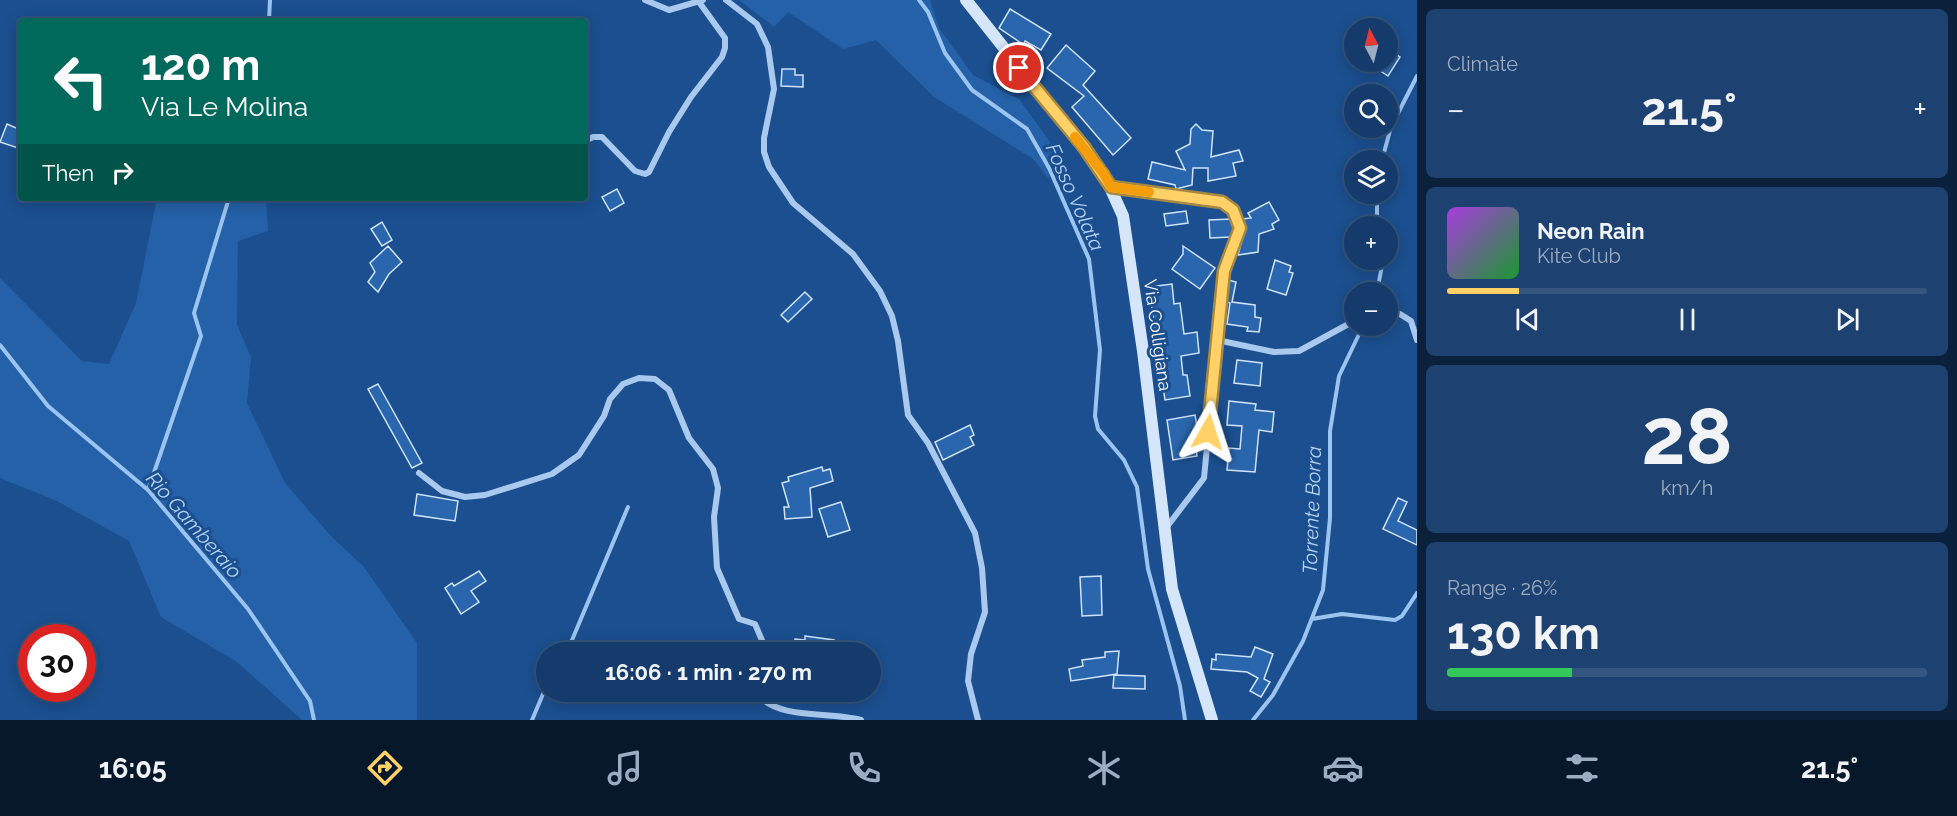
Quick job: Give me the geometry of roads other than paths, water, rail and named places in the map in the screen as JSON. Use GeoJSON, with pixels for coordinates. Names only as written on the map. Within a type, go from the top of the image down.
{"type":"FeatureCollection","features":[{"type":"Feature","properties":{"kind":"street"},"geometry":{"type":"LineString","coordinates":[[588,140],[602,137],[635,171],[645,174],[650,172],[669,132],[722,57],[725,38],[701,1],[669,10],[645,0]]}},
{"type":"Feature","properties":{"kind":"street"},"geometry":{"type":"LineString","coordinates":[[726,0],[757,24],[768,47],[774,89],[764,138],[764,152],[769,167],[793,203],[853,254],[880,291],[892,316],[898,341],[908,415],[928,442],[975,533],[982,568],[985,612],[971,654],[968,681],[978,720]]}},
{"type":"Feature","properties":{"kind":"street","name":"Via Colligiana"},"geometry":{"type":"LineString","coordinates":[[966,0],[1084,147],[1111,187],[1122,216],[1143,351],[1164,531],[1178,615],[1212,720]]}},
{"type":"Feature","properties":{"kind":"street"},"geometry":{"type":"LineString","coordinates":[[1111,187],[1222,202],[1233,210],[1240,228],[1224,271],[1204,478],[1164,531]]}},
{"type":"Feature","properties":{"kind":"street"},"geometry":{"type":"LineString","coordinates":[[1398,315],[1411,321],[1417,339]]}},
{"type":"Feature","properties":{"kind":"street"},"geometry":{"type":"LineString","coordinates":[[1217,340],[1274,352],[1299,351],[1344,326]]}},
{"type":"Feature","properties":{"kind":"street"},"geometry":{"type":"LineString","coordinates":[[419,473],[442,490],[465,497],[485,495],[552,474],[579,455],[604,416],[610,399],[623,384],[639,378],[655,379],[669,390],[689,438],[713,469],[718,488],[714,518],[717,568],[739,619],[755,624],[763,642]]}},
{"type":"Feature","properties":{"kind":"street"},"geometry":{"type":"LineString","coordinates":[[764,702],[767,706],[787,713],[830,714],[861,720]]}},
{"type":"Feature","properties":{"kind":"waterway"},"geometry":{"type":"LineString","coordinates":[[269,18],[270,0]]}},
{"type":"Feature","properties":{"kind":"waterway","name":"Fosso Volata"},"geometry":{"type":"LineString","coordinates":[[919,0],[928,12],[945,53],[972,90],[1027,129],[1049,168],[1089,259],[1100,350],[1095,416],[1098,429],[1124,460],[1137,487],[1148,569],[1180,686],[1185,720]]}},
{"type":"Feature","properties":{"kind":"waterway","name":"Torrente Borra"},"geometry":{"type":"LineString","coordinates":[[1385,150],[1391,127],[1417,76]]}},
{"type":"Feature","properties":{"kind":"waterway"},"geometry":{"type":"LineString","coordinates":[[148,490],[201,336],[194,313],[228,201]]}},
{"type":"Feature","properties":{"kind":"waterway","name":"Torrente Borra"},"geometry":{"type":"LineString","coordinates":[[1377,204],[1377,216]]}},
{"type":"Feature","properties":{"kind":"waterway","name":"Torrente Borra"},"geometry":{"type":"LineString","coordinates":[[1379,282],[1381,270]]}},
{"type":"Feature","properties":{"kind":"waterway","name":"Torrente Borra"},"geometry":{"type":"LineString","coordinates":[[1253,720],[1273,695],[1303,641],[1323,590],[1330,518],[1330,431],[1339,376],[1358,336]]}},
{"type":"Feature","properties":{"kind":"waterway","name":"Rio Gamberaio"},"geometry":{"type":"LineString","coordinates":[[0,345],[48,406],[148,490],[248,609],[310,701],[314,720]]}},
{"type":"Feature","properties":{"kind":"waterway"},"geometry":{"type":"LineString","coordinates":[[571,642],[628,507]]}},
{"type":"Feature","properties":{"kind":"waterway"},"geometry":{"type":"LineString","coordinates":[[1312,619],[1342,614],[1395,620],[1402,616],[1417,593]]}},
{"type":"Feature","properties":{"kind":"waterway"},"geometry":{"type":"LineString","coordinates":[[532,720],[540,702]]}}]}
